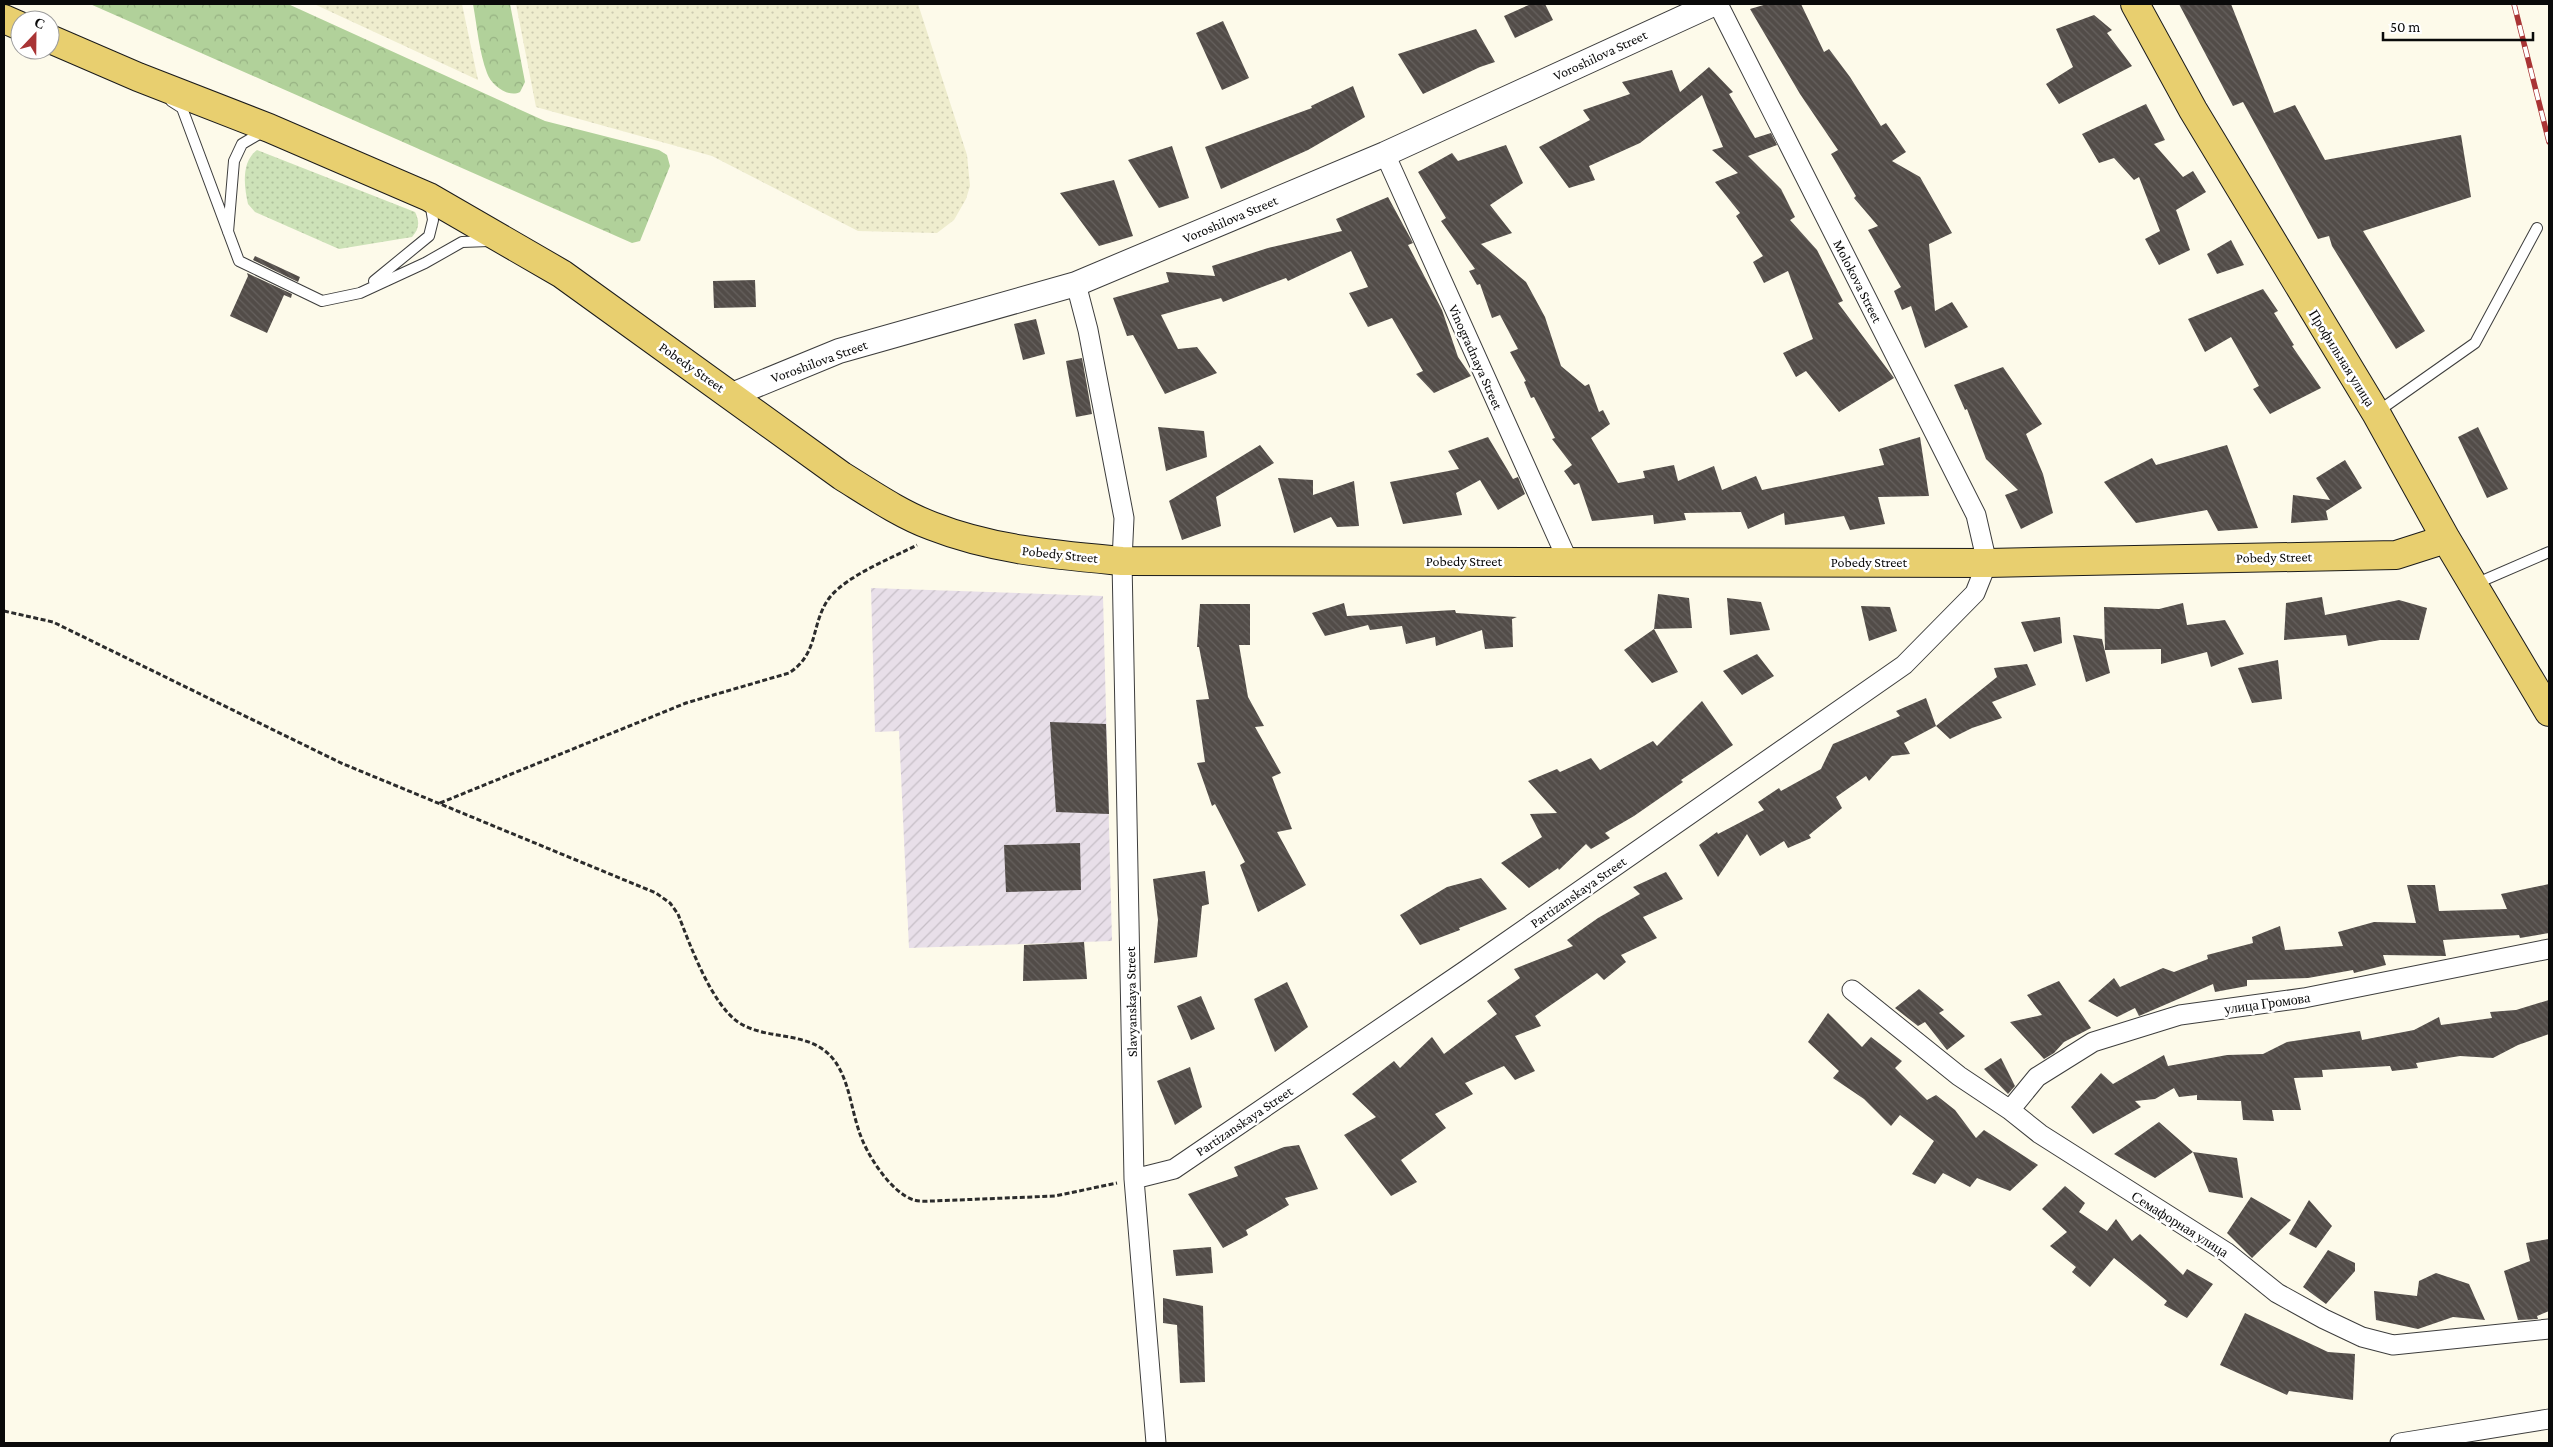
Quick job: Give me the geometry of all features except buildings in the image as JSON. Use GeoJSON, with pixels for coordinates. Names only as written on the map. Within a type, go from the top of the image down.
{"type":"FeatureCollection","features":[{"type":"Feature","properties":{"kind":"main road","name":"Профильная улица"},"geometry":{"type":"LineString","coordinates":[[2135,4],[2193,110],[2376,412],[2446,538],[2549,712]]}},
{"type":"Feature","properties":{"kind":"main road","name":"Pobedy Street"},"geometry":{"type":"LineString","coordinates":[[60,43],[138,77],[269,128],[430,197],[562,274],[842,476],[888,504],[968,539],[1032,553],[1122,561],[1987,563],[2396,555],[2446,538]]}},
{"type":"Feature","properties":{"kind":"street","name":"Voroshilova Street"},"geometry":{"type":"LineString","coordinates":[[732,395],[839,351],[1076,284],[1385,154],[1713,4]]}},
{"type":"Feature","properties":{"kind":"street","name":"Molokova Street"},"geometry":{"type":"LineString","coordinates":[[1718,4],[1976,515],[1987,563]]}},
{"type":"Feature","properties":{"kind":"street","name":"Vinogradnaya Street"},"geometry":{"type":"LineString","coordinates":[[1385,154],[1568,561]]}},
{"type":"Feature","properties":{"kind":"street","name":"Slavyanskaya Street"},"geometry":{"type":"LineString","coordinates":[[1076,284],[1088,330],[1124,518],[1122,561],[1134,1179],[1156,1443]]}},
{"type":"Feature","properties":{"kind":"street","name":"Partizanskaya Street"},"geometry":{"type":"LineString","coordinates":[[1134,1179],[1174,1169],[1458,976],[1904,664],[1976,593],[1987,563]]}},
{"type":"Feature","properties":{"kind":"street","name":"улица Громова"},"geometry":{"type":"LineString","coordinates":[[2010,1110],[2037,1077],[2093,1042],[2180,1015],[2304,998],[2549,948]]}},
{"type":"Feature","properties":{"kind":"street","name":"Семафорная улица"},"geometry":{"type":"LineString","coordinates":[[1852,990],[1959,1076],[2010,1110],[2047,1139],[2226,1252],[2276,1293],[2362,1337],[2393,1345],[2549,1329]]}},
{"type":"Feature","properties":{"kind":"street"},"geometry":{"type":"LineString","coordinates":[[2400,1443],[2549,1419]]}},
{"type":"Feature","properties":{"kind":"lane"},"geometry":{"type":"LineString","coordinates":[[138,77],[182,108],[228,236],[239,261],[322,301],[360,292],[425,263],[462,242],[486,240],[518,248]]}},
{"type":"Feature","properties":{"kind":"lane"},"geometry":{"type":"LineString","coordinates":[[228,236],[234,160],[242,144],[269,128]]}},
{"type":"Feature","properties":{"kind":"lane"},"geometry":{"type":"LineString","coordinates":[[360,292],[429,236],[433,220],[430,197]]}},
{"type":"Feature","properties":{"kind":"lane"},"geometry":{"type":"LineString","coordinates":[[2376,412],[2475,343],[2537,228]]}},
{"type":"Feature","properties":{"kind":"lane"},"geometry":{"type":"LineString","coordinates":[[2475,585],[2549,552]]}},
{"type":"Feature","properties":{"kind":"path"},"geometry":{"type":"LineString","coordinates":[[440,803],[686,703],[789,673],[801,665],[807,657],[823,608],[840,587],[944,530]]}},
{"type":"Feature","properties":{"kind":"path"},"geometry":{"type":"LineString","coordinates":[[4,611],[53,622],[341,763],[656,893],[670,903],[678,914],[716,1001],[727,1013],[739,1023],[759,1031],[809,1041],[823,1049],[834,1060],[842,1074],[860,1134],[881,1172],[897,1191],[915,1200],[924,1201],[1055,1196],[1134,1179]]}},
{"type":"Feature","properties":{"kind":"shaded area"},"geometry":{"type":"Polygon","coordinates":[[[314,4],[462,4],[478,80],[314,4]]]}},
{"type":"Feature","properties":{"kind":"shaded area"},"geometry":{"type":"Polygon","coordinates":[[[516,4],[918,4],[967,155],[970,186],[966,199],[954,220],[937,233],[858,231],[712,156],[536,107],[516,4]]]}},
{"type":"Feature","properties":{"kind":"shaded area"},"geometry":{"type":"Polygon","coordinates":[[[871,588],[1103,596],[1112,941],[909,948],[899,731],[875,732],[871,588]]]}},
{"type":"Feature","properties":{"kind":"green space"},"geometry":{"type":"Polygon","coordinates":[[[90,4],[288,4],[545,121],[659,150],[667,155],[670,166],[640,241],[632,243],[90,4]]]}},
{"type":"Feature","properties":{"kind":"green space"},"geometry":{"type":"Polygon","coordinates":[[[473,4],[510,4],[525,82],[520,92],[505,92],[489,78],[478,39],[473,4]]]}},
{"type":"Feature","properties":{"kind":"green space"},"geometry":{"type":"Polygon","coordinates":[[[257,150],[415,212],[418,219],[416,231],[412,237],[339,249],[255,212],[248,204],[245,190],[245,175],[248,161],[257,150]]]}},
{"type":"Feature","properties":{"kind":"railway"},"geometry":{"type":"LineString","coordinates":[[2514,4],[2549,142]]}}]}
